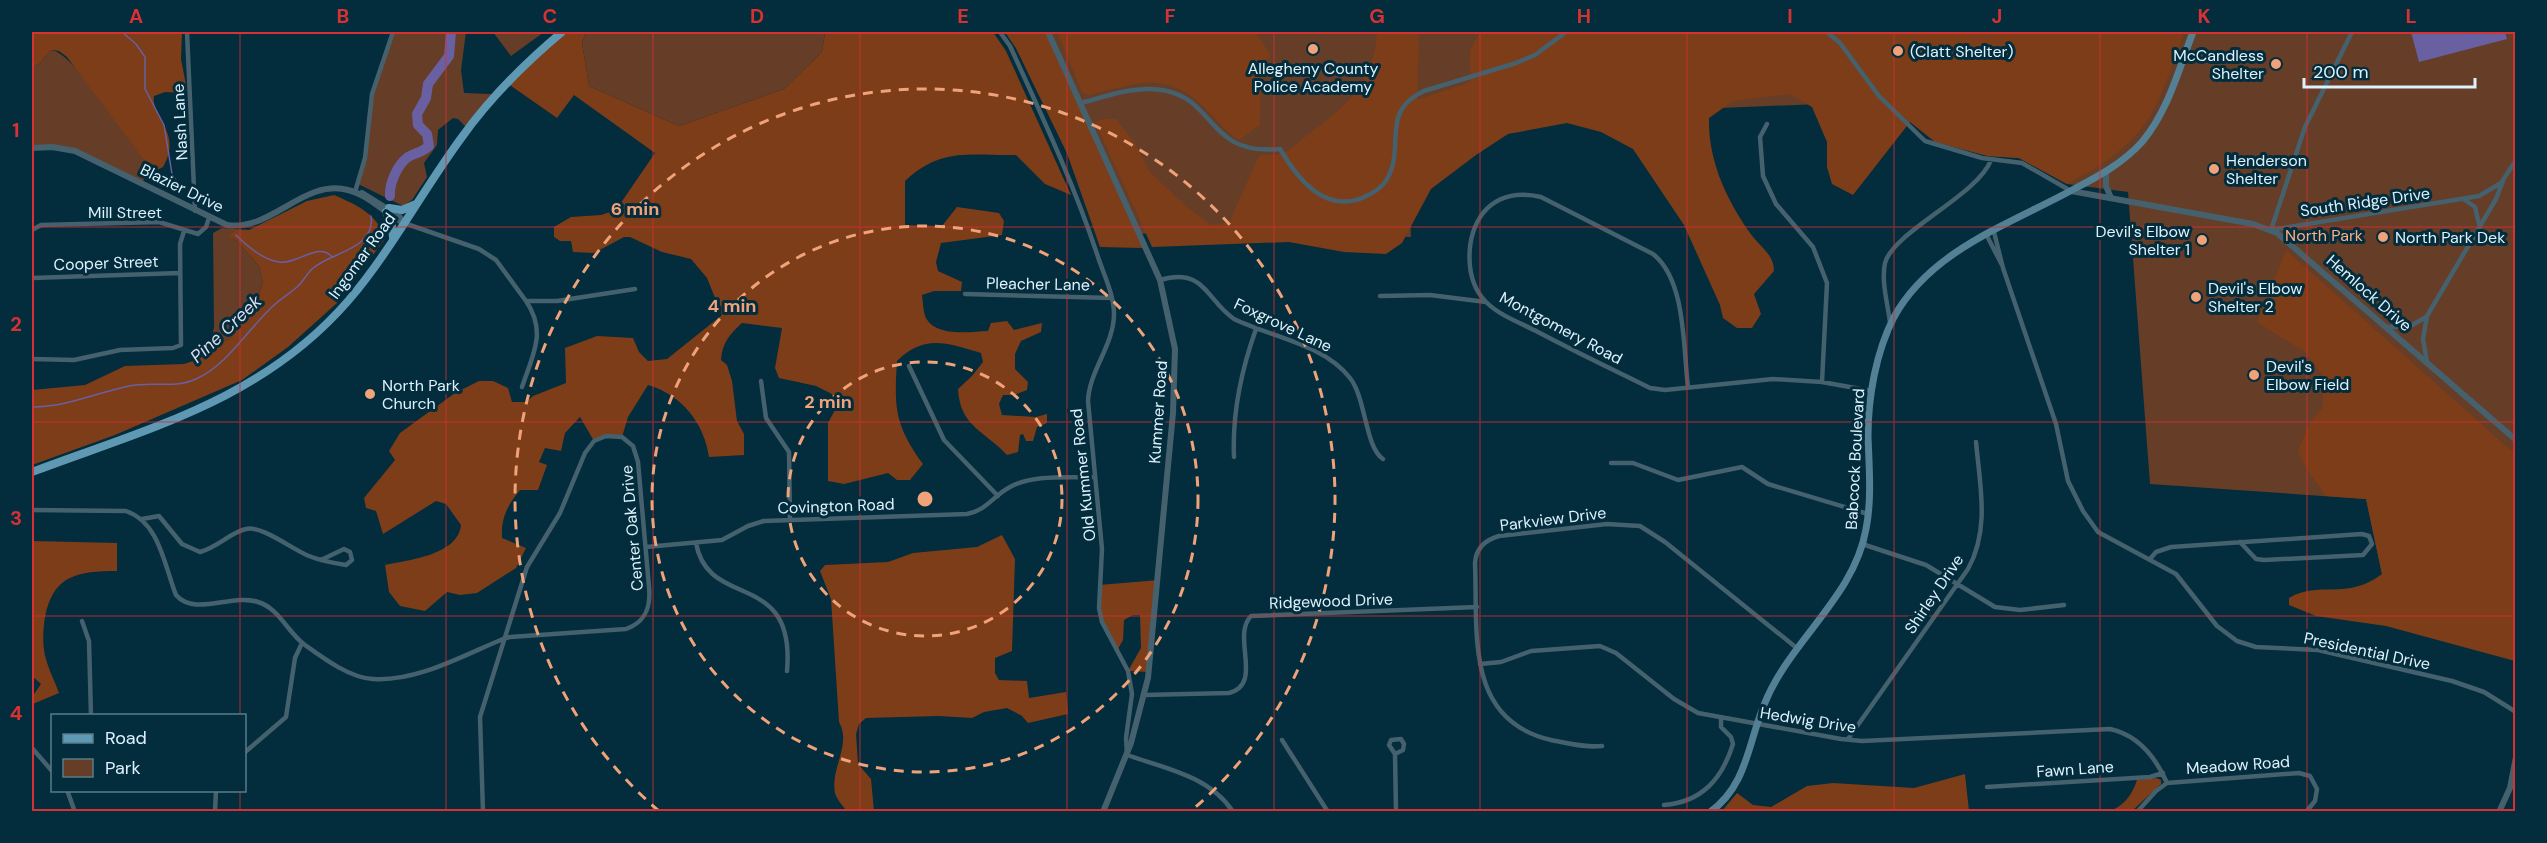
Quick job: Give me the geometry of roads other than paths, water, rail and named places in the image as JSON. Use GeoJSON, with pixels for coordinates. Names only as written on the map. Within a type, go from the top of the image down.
{"type":"FeatureCollection","features":[{"type":"Feature","properties":{"kind":"main road","name":"Ingomar Road"},"geometry":{"type":"LineString","coordinates":[[32,472],[207,406],[256,380],[302,347],[333,317],[367,278],[462,137],[494,97],[519,70],[562,32]]}},
{"type":"Feature","properties":{"kind":"main road","name":"Babcock Boulevard"},"geometry":{"type":"LineString","coordinates":[[1710,812],[1726,799],[1736,786],[1770,690],[1846,581],[1862,544],[1868,514],[1868,420],[1872,391],[1890,325],[1904,301],[1928,273],[1949,257],[2106,172],[2132,152],[2152,129],[2167,101],[2193,32]]}},
{"type":"Feature","properties":{"kind":"main road"},"geometry":{"type":"LineString","coordinates":[[393,240],[387,210],[402,210],[417,203]]}},
{"type":"Feature","properties":{"kind":"street","name":"Nash Lane"},"geometry":{"type":"LineString","coordinates":[[187,32],[195,211]]}},
{"type":"Feature","properties":{"kind":"street"},"geometry":{"type":"LineString","coordinates":[[355,192],[365,158],[372,94],[393,32]]}},
{"type":"Feature","properties":{"kind":"street","name":"Old Kummer Road"},"geometry":{"type":"LineString","coordinates":[[1000,32],[1010,46],[1062,158],[1112,298],[1114,315],[1112,330],[1088,394],[1102,549],[1100,614],[1128,671],[1132,694],[1126,738],[1127,755]]}},
{"type":"Feature","properties":{"kind":"street","name":"Kummer Road"},"geometry":{"type":"LineString","coordinates":[[1047,32],[1160,280],[1173,333],[1176,376],[1154,634],[1144,695],[1127,755],[1103,812]]}},
{"type":"Feature","properties":{"kind":"street"},"geometry":{"type":"LineString","coordinates":[[1081,103],[1140,90],[1160,89],[1174,93],[1188,100],[1234,143],[1254,150],[1280,149],[1299,177],[1317,194],[1335,200],[1354,201],[1373,193],[1387,179],[1392,166],[1396,122],[1400,111],[1412,97],[1424,91],[1526,59],[1566,32]]}},
{"type":"Feature","properties":{"kind":"street"},"geometry":{"type":"LineString","coordinates":[[1827,32],[1840,43],[1879,96],[1925,141],[1938,147],[1991,160],[2022,163],[2071,191]]}},
{"type":"Feature","properties":{"kind":"street","name":"South Ridge Drive"},"geometry":{"type":"LineString","coordinates":[[2352,32],[2305,127],[2271,230],[2463,200],[2486,194],[2504,179]]}},
{"type":"Feature","properties":{"kind":"street"},"geometry":{"type":"LineString","coordinates":[[1767,124],[1760,138],[1763,176],[1776,204],[1813,247],[1827,283],[1821,382]]}},
{"type":"Feature","properties":{"kind":"street","name":"Blazier Drive"},"geometry":{"type":"LineString","coordinates":[[32,148],[52,147],[75,151],[227,225],[247,225],[323,190],[342,189],[364,193],[404,223]]}},
{"type":"Feature","properties":{"kind":"street"},"geometry":{"type":"LineString","coordinates":[[1890,325],[1884,272],[1890,253],[1976,181],[1991,160]]}},
{"type":"Feature","properties":{"kind":"street","name":"South Ridge Drive"},"geometry":{"type":"LineString","coordinates":[[2427,362],[2423,339],[2427,316],[2479,224],[2496,199],[2504,179],[2516,160]]}},
{"type":"Feature","properties":{"kind":"street"},"geometry":{"type":"LineString","coordinates":[[2106,172],[2106,186],[2112,198]]}},
{"type":"Feature","properties":{"kind":"street","name":"Hemlock Drive"},"geometry":{"type":"LineString","coordinates":[[2071,191],[2253,224],[2271,230],[2302,253],[2516,440]]}},
{"type":"Feature","properties":{"kind":"street","name":"Montgomery Road"},"geometry":{"type":"LineString","coordinates":[[1688,387],[1675,286],[1668,267],[1653,254],[1550,201],[1531,195],[1511,196],[1491,205],[1478,220],[1469,258],[1474,280],[1486,302],[1508,317],[1650,388],[1665,390],[1773,379],[1821,382],[1872,391]]}},
{"type":"Feature","properties":{"kind":"street"},"geometry":{"type":"LineString","coordinates":[[2463,200],[2475,207],[2479,224]]}},
{"type":"Feature","properties":{"kind":"street","name":"Mill Street"},"geometry":{"type":"LineString","coordinates":[[32,231],[41,225],[159,222],[198,234],[206,227],[209,218]]}},
{"type":"Feature","properties":{"kind":"street"},"geometry":{"type":"LineString","coordinates":[[404,223],[480,249],[496,260],[526,301],[537,319],[539,329],[522,387]]}},
{"type":"Feature","properties":{"kind":"street"},"geometry":{"type":"LineString","coordinates":[[32,359],[74,360],[120,350],[173,348],[181,345],[180,244],[184,231]]}},
{"type":"Feature","properties":{"kind":"street","name":"Presidential Drive"},"geometry":{"type":"LineString","coordinates":[[1990,234],[2052,413],[2066,474],[2074,494],[2098,532],[2176,574],[2217,626],[2237,641],[2256,647],[2318,650],[2452,681],[2477,689],[2516,712]]}},
{"type":"Feature","properties":{"kind":"street","name":"Cooper Street"},"geometry":{"type":"LineString","coordinates":[[32,278],[180,273]]}},
{"type":"Feature","properties":{"kind":"street","name":"Foxgrove Lane"},"geometry":{"type":"LineString","coordinates":[[1160,280],[1177,277],[1193,280],[1207,288],[1226,313],[1256,329],[1323,356],[1349,376],[1360,394],[1376,453],[1383,459]]}},
{"type":"Feature","properties":{"kind":"street"},"geometry":{"type":"LineString","coordinates":[[526,301],[557,301],[635,290]]}},
{"type":"Feature","properties":{"kind":"street","name":"Pleacher Lane"},"geometry":{"type":"LineString","coordinates":[[965,294],[1112,298]]}},
{"type":"Feature","properties":{"kind":"street"},"geometry":{"type":"LineString","coordinates":[[1380,296],[1430,295],[1486,302]]}},
{"type":"Feature","properties":{"kind":"street"},"geometry":{"type":"LineString","coordinates":[[2387,327],[2409,327],[2427,316]]}},
{"type":"Feature","properties":{"kind":"street"},"geometry":{"type":"LineString","coordinates":[[1234,457],[1233,433],[1238,393],[1256,329]]}},
{"type":"Feature","properties":{"kind":"street"},"geometry":{"type":"LineString","coordinates":[[909,366],[944,440],[998,496]]}},
{"type":"Feature","properties":{"kind":"street"},"geometry":{"type":"LineString","coordinates":[[762,381],[766,418],[789,452],[790,519]]}},
{"type":"Feature","properties":{"kind":"street","name":"Center Oak Drive"},"geometry":{"type":"LineString","coordinates":[[142,519],[154,532],[180,601],[194,605],[236,599],[259,602],[272,609],[302,643],[352,673],[372,679],[400,677],[432,668],[503,639],[619,630],[637,624],[645,616],[649,603],[646,547],[635,450],[626,439],[617,435],[597,438],[588,447],[560,513],[526,567],[503,639]]}},
{"type":"Feature","properties":{"kind":"street","name":"Shirley Drive"},"geometry":{"type":"LineString","coordinates":[[1848,740],[1972,561],[1982,527],[1976,442]]}},
{"type":"Feature","properties":{"kind":"street"},"geometry":{"type":"LineString","coordinates":[[1611,463],[1633,463],[1678,480],[1742,467],[1768,484],[1868,514]]}},
{"type":"Feature","properties":{"kind":"street","name":"Covington Road"},"geometry":{"type":"LineString","coordinates":[[646,547],[722,540],[758,522],[967,514],[984,508],[1011,486],[1026,481],[1094,477]]}},
{"type":"Feature","properties":{"kind":"street"},"geometry":{"type":"LineString","coordinates":[[32,510],[126,512],[142,519],[159,516],[182,544],[200,552],[216,548],[246,529],[261,529],[288,547],[321,560],[346,565],[352,560],[350,552],[344,549],[321,560]]}},
{"type":"Feature","properties":{"kind":"street","name":"Parkview Drive"},"geometry":{"type":"LineString","coordinates":[[1602,746],[1557,741],[1521,729],[1502,713],[1491,698],[1481,677],[1476,558],[1480,547],[1489,540],[1499,536],[1628,523],[1646,529],[1798,650]]}},
{"type":"Feature","properties":{"kind":"street"},"geometry":{"type":"LineString","coordinates":[[2150,559],[2162,549],[2240,542],[2362,534],[2368,536],[2372,544],[2370,550],[2363,555],[2259,560],[2240,542]]}},
{"type":"Feature","properties":{"kind":"street"},"geometry":{"type":"LineString","coordinates":[[696,543],[700,558],[711,573],[762,599],[776,612],[788,639],[787,671]]}},
{"type":"Feature","properties":{"kind":"street"},"geometry":{"type":"LineString","coordinates":[[1862,544],[1926,565],[1981,601],[2000,608],[2020,610],[2064,605]]}},
{"type":"Feature","properties":{"kind":"street","name":"Ridgewood Drive"},"geometry":{"type":"LineString","coordinates":[[1144,695],[1235,692],[1245,680],[1244,629],[1251,616],[1477,607]]}},
{"type":"Feature","properties":{"kind":"street"},"geometry":{"type":"LineString","coordinates":[[82,621],[89,641],[91,714]]}},
{"type":"Feature","properties":{"kind":"street"},"geometry":{"type":"LineString","coordinates":[[483,812],[480,717],[503,639]]}},
{"type":"Feature","properties":{"kind":"street"},"geometry":{"type":"LineString","coordinates":[[246,751],[286,717],[295,658],[302,643]]}},
{"type":"Feature","properties":{"kind":"street","name":"Hedwig Drive"},"geometry":{"type":"LineString","coordinates":[[1480,664],[1501,662],[1531,651],[1600,646],[1616,653],[1687,708],[1721,719],[1848,740],[2110,729],[2134,737],[2163,773],[2167,783]]}},
{"type":"Feature","properties":{"kind":"street"},"geometry":{"type":"LineString","coordinates":[[1664,805],[1693,798],[1707,790],[1719,777],[1733,744],[1731,737],[1721,727],[1721,719]]}},
{"type":"Feature","properties":{"kind":"street"},"geometry":{"type":"LineString","coordinates":[[1282,740],[1328,812]]}},
{"type":"Feature","properties":{"kind":"street"},"geometry":{"type":"LineString","coordinates":[[32,748],[51,770]]}},
{"type":"Feature","properties":{"kind":"street"},"geometry":{"type":"LineString","coordinates":[[1395,754],[1396,812]]}},
{"type":"Feature","properties":{"kind":"street"},"geometry":{"type":"LineString","coordinates":[[1127,755],[1204,783],[1222,797],[1233,812]]}},
{"type":"Feature","properties":{"kind":"street"},"geometry":{"type":"LineString","coordinates":[[2499,812],[2510,788],[2516,757]]}},
{"type":"Feature","properties":{"kind":"street","name":"Fawn Lane"},"geometry":{"type":"LineString","coordinates":[[1988,787],[2150,777],[2163,773]]}},
{"type":"Feature","properties":{"kind":"street","name":"Meadow Road"},"geometry":{"type":"LineString","coordinates":[[2137,812],[2156,791],[2167,783],[2303,773],[2313,779],[2317,789],[2315,801],[2306,812]]}},
{"type":"Feature","properties":{"kind":"street"},"geometry":{"type":"LineString","coordinates":[[68,792],[75,812]]}},
{"type":"Feature","properties":{"kind":"street"},"geometry":{"type":"LineString","coordinates":[[214,812],[216,792]]}},
{"type":"Feature","properties":{"kind":"waterway"},"geometry":{"type":"LineString","coordinates":[[122,32],[136,44],[145,57],[145,89],[164,125],[172,174],[179,185],[178,190]]}},
{"type":"Feature","properties":{"kind":"waterway","name":"Pine Creek"},"geometry":{"type":"LineString","coordinates":[[390,196],[392,180],[400,165],[408,157],[429,146],[427,134],[418,125],[417,114],[426,98],[428,84],[449,56],[451,32]]}},
{"type":"Feature","properties":{"kind":"waterway","name":"Pine Creek"},"geometry":{"type":"LineString","coordinates":[[32,407],[69,402],[137,385],[180,384],[207,373],[226,357],[272,307],[299,285],[312,269],[359,243],[371,227],[371,216]]}},
{"type":"Feature","properties":{"kind":"waterway"},"geometry":{"type":"LineString","coordinates":[[236,235],[256,252],[273,261],[286,262],[321,251],[332,257]]}},
{"type":"Feature","properties":{"kind":"place","name":"Allegheny County Police Academy"},"geometry":{"type":"Point","coordinates":[1313,49]}},
{"type":"Feature","properties":{"kind":"place","name":"(Clatt Shelter)"},"geometry":{"type":"Point","coordinates":[1898,51]}},
{"type":"Feature","properties":{"kind":"place","name":"McCandless Shelter"},"geometry":{"type":"Point","coordinates":[2276,64]}},
{"type":"Feature","properties":{"kind":"place","name":"Henderson Shelter"},"geometry":{"type":"Point","coordinates":[2214,169]}},
{"type":"Feature","properties":{"kind":"place","name":"North Park Dek"},"geometry":{"type":"Point","coordinates":[2383,237]}},
{"type":"Feature","properties":{"kind":"place","name":"Devil's Elbow Shelter 1"},"geometry":{"type":"Point","coordinates":[2202,240]}},
{"type":"Feature","properties":{"kind":"place","name":"Devil's Elbow Shelter 2"},"geometry":{"type":"Point","coordinates":[2196,297]}},
{"type":"Feature","properties":{"kind":"place","name":"Devil's Elbow Field"},"geometry":{"type":"Point","coordinates":[2254,375]}},
{"type":"Feature","properties":{"kind":"place","name":"North Park Church"},"geometry":{"type":"Point","coordinates":[370,394]}},
{"type":"Feature","properties":{"kind":"park label","name":"North Park"},"geometry":{"type":"Point","coordinates":[2324,235]}}]}
